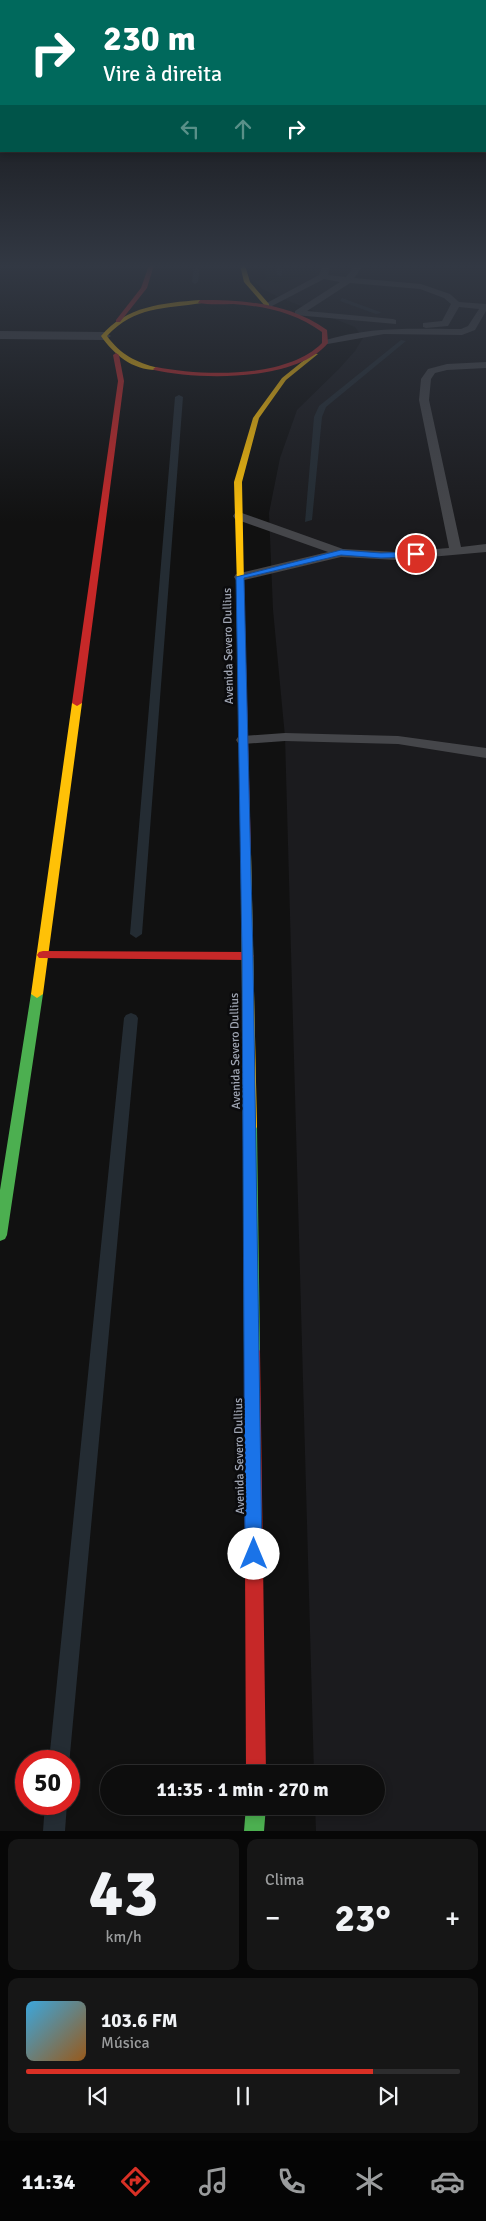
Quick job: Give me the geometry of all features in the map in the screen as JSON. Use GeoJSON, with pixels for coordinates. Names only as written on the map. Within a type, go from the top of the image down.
{"type":"FeatureCollection","features":[{"type":"Feature","properties":{"kind":"main road"},"geometry":{"type":"LineString","coordinates":[[111,350],[116,355],[132,362],[154,368],[212,374],[272,369],[297,362],[315,354]]}},
{"type":"Feature","properties":{"kind":"main road","name":"Avenida Severo Dullius"},"geometry":{"type":"LineString","coordinates":[[256,1765],[248,956],[238,482],[256,418],[284,379],[319,350]]}},
{"type":"Feature","properties":{"kind":"main road"},"geometry":{"type":"LineString","coordinates":[[0,1235],[44,955],[122,381],[116,355]]}},
{"type":"Feature","properties":{"kind":"main road"},"geometry":{"type":"LineString","coordinates":[[44,955],[248,956]]}},
{"type":"Feature","properties":{"kind":"main road"},"geometry":{"type":"LineString","coordinates":[[254,1831],[255,1815]]}},
{"type":"Feature","properties":{"kind":"lane"},"geometry":{"type":"LineString","coordinates":[[456,551],[424,400],[426,379],[431,371],[447,367],[486,365]]}},
{"type":"Feature","properties":{"kind":"lane"},"geometry":{"type":"LineString","coordinates":[[239,516],[341,552],[397,556],[486,548]]}},
{"type":"Feature","properties":{"kind":"lane"},"geometry":{"type":"LineString","coordinates":[[240,577],[341,552]]}},
{"type":"Feature","properties":{"kind":"lane"},"geometry":{"type":"LineString","coordinates":[[243,740],[285,738],[398,740],[486,753]]}},
{"type":"Feature","properties":{"kind":"shaded area"},"geometry":{"type":"Polygon","coordinates":[[[355,350],[486,350],[486,1831],[316,1831],[315,1815],[385,1815],[385,1765],[314,1765],[285,737],[273,610],[269,513],[280,458],[297,410],[355,350]]]}},
{"type":"Feature","properties":{"kind":"waterway"},"geometry":{"type":"LineString","coordinates":[[308,520],[318,417],[323,406],[391,350]]}},
{"type":"Feature","properties":{"kind":"waterway"},"geometry":{"type":"LineString","coordinates":[[136,934],[179,397]]}},
{"type":"Feature","properties":{"kind":"waterway"},"geometry":{"type":"LineString","coordinates":[[61,1750],[131,1018]]}},
{"type":"Feature","properties":{"kind":"waterway"},"geometry":{"type":"LineString","coordinates":[[54,1831],[55,1815]]}},
{"type":"Feature","properties":{"kind":"traffic: fast"},"geometry":{"type":"LineString","coordinates":[[0,1235],[37,994]]}},
{"type":"Feature","properties":{"kind":"traffic: fast"},"geometry":{"type":"LineString","coordinates":[[250,1127],[252,1351]]}},
{"type":"Feature","properties":{"kind":"traffic: fast"},"geometry":{"type":"LineString","coordinates":[[254,1831],[255,1815]]}},
{"type":"Feature","properties":{"kind":"traffic: slow"},"geometry":{"type":"LineString","coordinates":[[115,350],[120,355],[139,364],[156,369]]}},
{"type":"Feature","properties":{"kind":"traffic: slow"},"geometry":{"type":"LineString","coordinates":[[240,584],[238,482],[256,418],[284,379],[315,354]]}},
{"type":"Feature","properties":{"kind":"traffic: slow"},"geometry":{"type":"LineString","coordinates":[[37,994],[77,703]]}},
{"type":"Feature","properties":{"kind":"traffic: slow"},"geometry":{"type":"LineString","coordinates":[[246,854],[250,1127]]}},
{"type":"Feature","properties":{"kind":"traffic: jam"},"geometry":{"type":"LineString","coordinates":[[156,369],[171,372],[210,374],[252,372],[289,364],[304,359],[317,350]]}},
{"type":"Feature","properties":{"kind":"traffic: jam"},"geometry":{"type":"LineString","coordinates":[[77,703],[121,381],[116,355]]}},
{"type":"Feature","properties":{"kind":"traffic: jam"},"geometry":{"type":"LineString","coordinates":[[240,584],[246,854]]}},
{"type":"Feature","properties":{"kind":"traffic: jam"},"geometry":{"type":"LineString","coordinates":[[43,955],[248,956]]}},
{"type":"Feature","properties":{"kind":"traffic: jam"},"geometry":{"type":"LineString","coordinates":[[252,1351],[256,1765]]}},
{"type":"Feature","properties":{"kind":"route"},"geometry":{"type":"LineString","coordinates":[[254,1554],[248,956],[240,577],[341,552],[381,556],[416,554]]}}]}
